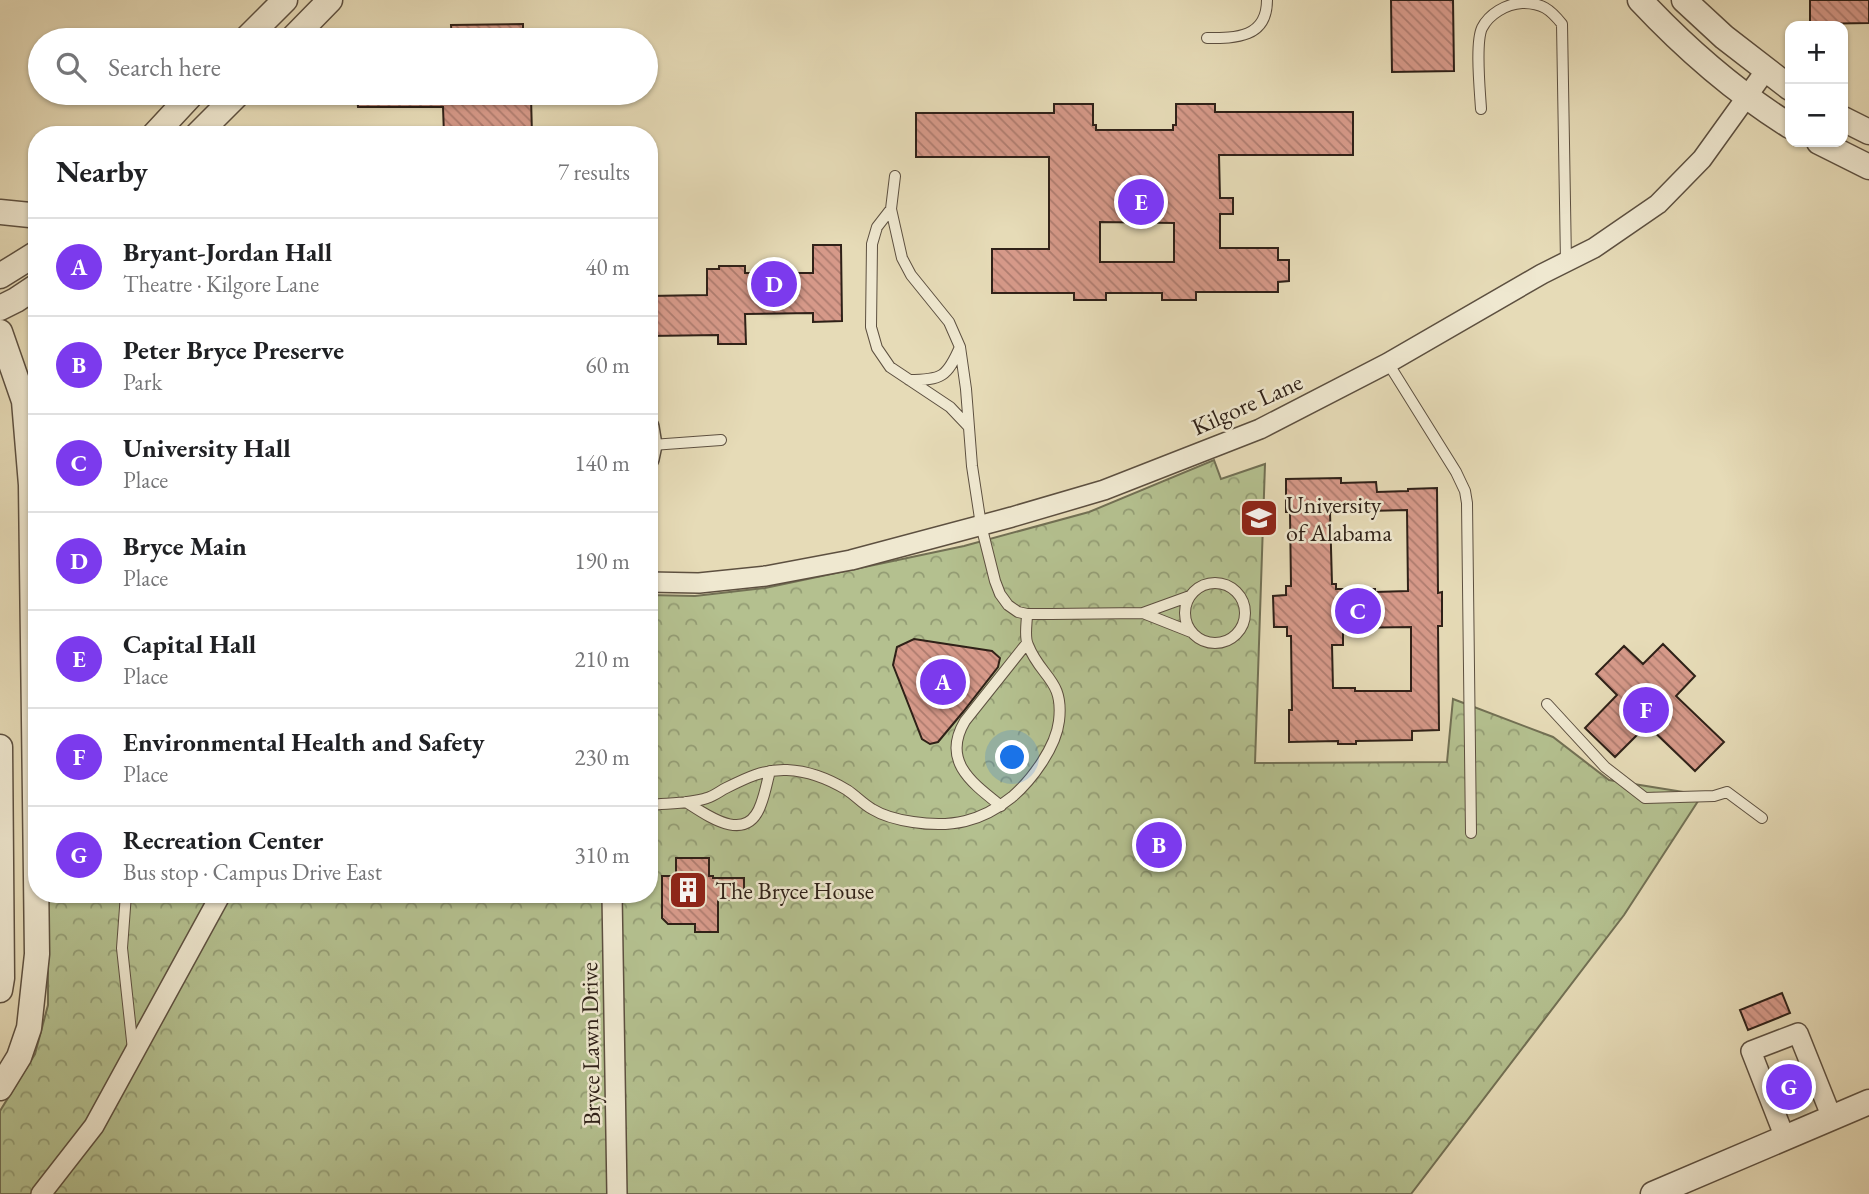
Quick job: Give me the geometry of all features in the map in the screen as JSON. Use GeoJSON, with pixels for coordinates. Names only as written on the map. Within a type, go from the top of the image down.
{"type":"FeatureCollection","features":[{"type":"Feature","properties":{"kind":"street"},"geometry":{"type":"LineString","coordinates":[[257,28],[285,0]]}},
{"type":"Feature","properties":{"kind":"street"},"geometry":{"type":"LineString","coordinates":[[303,28],[330,0]]}},
{"type":"Feature","properties":{"kind":"street"},"geometry":{"type":"LineString","coordinates":[[1640,0],[1673,35],[1748,97],[1785,123]]}},
{"type":"Feature","properties":{"kind":"street"},"geometry":{"type":"LineString","coordinates":[[1684,0],[1724,37],[1785,84]]}},
{"type":"Feature","properties":{"kind":"street","name":"Kilgore Lane"},"geometry":{"type":"LineString","coordinates":[[658,582],[699,583],[826,566],[1104,490],[1260,429],[1388,363],[1542,274],[1594,248],[1658,204],[1702,159],[1766,70]]}},
{"type":"Feature","properties":{"kind":"street"},"geometry":{"type":"LineString","coordinates":[[162,126],[182,105]]}},
{"type":"Feature","properties":{"kind":"street"},"geometry":{"type":"LineString","coordinates":[[206,126],[227,105]]}},
{"type":"Feature","properties":{"kind":"street"},"geometry":{"type":"LineString","coordinates":[[1848,121],[1869,132]]}},
{"type":"Feature","properties":{"kind":"street"},"geometry":{"type":"LineString","coordinates":[[1829,147],[1869,167]]}},
{"type":"Feature","properties":{"kind":"street"},"geometry":{"type":"LineString","coordinates":[[0,212],[28,215]]}},
{"type":"Feature","properties":{"kind":"street"},"geometry":{"type":"LineString","coordinates":[[0,276],[28,259]]}},
{"type":"Feature","properties":{"kind":"street"},"geometry":{"type":"LineString","coordinates":[[0,308],[28,292]]}},
{"type":"Feature","properties":{"kind":"street"},"geometry":{"type":"LineString","coordinates":[[0,332],[24,401],[28,443]]}},
{"type":"Feature","properties":{"kind":"street"},"geometry":{"type":"LineString","coordinates":[[0,747],[0,990]]}},
{"type":"Feature","properties":{"kind":"street"},"geometry":{"type":"LineString","coordinates":[[0,1088],[19,1057],[29,1028],[37,954],[36,903]]}},
{"type":"Feature","properties":{"kind":"street"},"geometry":{"type":"LineString","coordinates":[[41,1194],[94,1126],[216,903]]}},
{"type":"Feature","properties":{"kind":"street","name":"Bryce Lawn Drive"},"geometry":{"type":"LineString","coordinates":[[612,903],[617,1194]]}},
{"type":"Feature","properties":{"kind":"street"},"geometry":{"type":"LineString","coordinates":[[1785,1138],[1751,1051],[1798,1033],[1832,1118]]}},
{"type":"Feature","properties":{"kind":"street"},"geometry":{"type":"LineString","coordinates":[[1653,1194],[1869,1102]]}},
{"type":"Feature","properties":{"kind":"lane"},"geometry":{"type":"LineString","coordinates":[[1207,38],[1236,38],[1251,33],[1262,21],[1267,0]]}},
{"type":"Feature","properties":{"kind":"lane"},"geometry":{"type":"LineString","coordinates":[[1480,109],[1479,44],[1482,29],[1496,12],[1512,4],[1534,3],[1551,10],[1562,24],[1566,262]]}},
{"type":"Feature","properties":{"kind":"lane"},"geometry":{"type":"LineString","coordinates":[[895,176],[891,209],[902,258],[911,275],[949,322],[960,347],[981,525],[1000,594],[1012,608],[1027,614],[1143,613],[1190,596]]}},
{"type":"Feature","properties":{"kind":"lane"},"geometry":{"type":"LineString","coordinates":[[891,209],[877,227],[872,244],[871,327],[877,348],[890,367],[950,407],[970,428]]}},
{"type":"Feature","properties":{"kind":"lane"},"geometry":{"type":"LineString","coordinates":[[908,380],[928,380],[941,376],[951,366],[960,347]]}},
{"type":"Feature","properties":{"kind":"lane"},"geometry":{"type":"LineString","coordinates":[[1388,363],[1465,491],[1471,833]]}},
{"type":"Feature","properties":{"kind":"lane"},"geometry":{"type":"LineString","coordinates":[[658,444],[721,440]]}},
{"type":"Feature","properties":{"kind":"lane"},"geometry":{"type":"LineString","coordinates":[[1143,613],[1191,632],[1207,642],[1226,642],[1240,630],[1244,621],[1244,603],[1239,595],[1223,584],[1205,584],[1196,589],[1186,605],[1185,614],[1191,632]]}},
{"type":"Feature","properties":{"kind":"lane"},"geometry":{"type":"LineString","coordinates":[[658,803],[708,798],[743,779],[770,771],[789,770],[815,774],[845,789],[874,810],[895,819],[934,825],[955,824],[975,819],[1001,806],[1032,777],[1046,756],[1059,725],[1058,693],[1027,643],[1027,614]]}},
{"type":"Feature","properties":{"kind":"lane"},"geometry":{"type":"LineString","coordinates":[[1001,806],[967,777],[959,761],[957,743],[965,720],[1027,643]]}},
{"type":"Feature","properties":{"kind":"lane"},"geometry":{"type":"LineString","coordinates":[[1547,704],[1605,767],[1645,798],[1714,796],[1727,792],[1762,818]]}},
{"type":"Feature","properties":{"kind":"lane"},"geometry":{"type":"LineString","coordinates":[[685,801],[716,821],[742,825],[754,818],[761,806],[770,771]]}},
{"type":"Feature","properties":{"kind":"lane"},"geometry":{"type":"LineString","coordinates":[[125,903],[122,948],[134,1054]]}},
{"type":"Feature","properties":{"kind":"green space"},"geometry":{"type":"Polygon","coordinates":[[[1214,460],[1221,479],[1265,464],[1255,763],[1447,762],[1453,699],[1553,737],[1609,780],[1702,795],[1624,915],[1411,1194],[0,1194],[0,1111],[35,1054],[48,1005],[48,903],[658,903],[658,595],[695,596],[765,588],[964,546],[1089,512],[1214,460]]]}},
{"type":"Feature","properties":{"kind":"building"},"geometry":{"type":"Polygon","coordinates":[[[1391,0],[1453,0],[1454,71],[1392,72],[1391,0]]]}},
{"type":"Feature","properties":{"kind":"building"},"geometry":{"type":"Polygon","coordinates":[[[1810,0],[1869,0],[1869,23],[1810,21],[1810,0]]]}},
{"type":"Feature","properties":{"kind":"building"},"geometry":{"type":"Polygon","coordinates":[[[523,24],[523,28],[451,28],[451,25],[523,24]]]}},
{"type":"Feature","properties":{"kind":"building"},"geometry":{"type":"Polygon","coordinates":[[[1054,104],[1093,104],[1093,125],[1096,125],[1096,130],[1173,130],[1173,125],[1176,125],[1176,104],[1215,104],[1215,112],[1353,112],[1353,155],[1219,155],[1220,198],[1233,198],[1233,214],[1220,214],[1220,248],[1278,248],[1278,260],[1289,260],[1289,281],[1278,282],[1278,292],[1196,292],[1196,300],[1162,300],[1162,293],[1106,293],[1106,300],[1074,300],[1074,293],[992,293],[992,249],[1049,249],[1049,157],[916,157],[916,113],[1054,113],[1054,104]],[[1100,222],[1100,262],[1174,262],[1174,223],[1100,222]]]}},
{"type":"Feature","properties":{"kind":"building"},"geometry":{"type":"Polygon","coordinates":[[[531,105],[532,126],[444,126],[443,107],[358,107],[531,105]]]}},
{"type":"Feature","properties":{"kind":"building"},"geometry":{"type":"Polygon","coordinates":[[[813,245],[841,245],[842,321],[813,322],[813,313],[745,314],[746,344],[718,344],[718,335],[658,336],[658,296],[707,295],[707,269],[745,266],[745,273],[813,273],[813,245]]]}},
{"type":"Feature","properties":{"kind":"building"},"geometry":{"type":"Polygon","coordinates":[[[1341,478],[1341,483],[1376,482],[1377,492],[1437,488],[1438,593],[1442,592],[1442,626],[1438,626],[1439,730],[1412,731],[1412,740],[1356,741],[1356,744],[1338,744],[1338,741],[1289,742],[1289,710],[1292,710],[1291,636],[1287,636],[1287,627],[1274,627],[1273,596],[1286,595],[1286,586],[1291,586],[1290,512],[1286,512],[1286,479],[1341,478]],[[1407,510],[1330,512],[1332,584],[1336,584],[1336,589],[1408,591],[1407,510]],[[1411,627],[1343,628],[1343,645],[1332,645],[1333,688],[1355,688],[1355,691],[1411,691],[1411,627]]]}},
{"type":"Feature","properties":{"kind":"building"},"geometry":{"type":"Polygon","coordinates":[[[914,639],[992,651],[1000,658],[998,667],[963,712],[938,742],[930,744],[922,739],[893,665],[897,647],[914,639]]]}},
{"type":"Feature","properties":{"kind":"building"},"geometry":{"type":"Polygon","coordinates":[[[1663,644],[1695,676],[1676,696],[1724,742],[1695,771],[1647,725],[1615,757],[1585,728],[1617,695],[1596,674],[1624,646],[1643,664],[1663,644]]]}},
{"type":"Feature","properties":{"kind":"building","name":"The Bryce House"},"geometry":{"type":"Polygon","coordinates":[[[676,858],[709,858],[709,876],[744,878],[744,900],[718,900],[718,932],[695,932],[695,924],[668,924],[662,918],[662,876],[676,876],[676,858]]]}},
{"type":"Feature","properties":{"kind":"building"},"geometry":{"type":"Polygon","coordinates":[[[1782,993],[1790,1013],[1748,1030],[1740,1010],[1782,993]]]}},
{"type":"Feature","properties":{"kind":"place","name":"Capital Hall"},"geometry":{"type":"Point","coordinates":[1141,202]}},
{"type":"Feature","properties":{"kind":"place","name":"Bryce Main"},"geometry":{"type":"Point","coordinates":[774,284]}},
{"type":"Feature","properties":{"kind":"place","name":"University of Alabama"},"geometry":{"type":"Point","coordinates":[1259,518]}},
{"type":"Feature","properties":{"kind":"place","name":"University Hall"},"geometry":{"type":"Point","coordinates":[1358,611]}},
{"type":"Feature","properties":{"kind":"place","name":"Bryant-Jordan Hall"},"geometry":{"type":"Point","coordinates":[943,682]}},
{"type":"Feature","properties":{"kind":"place","name":"Environmental Health and Safety"},"geometry":{"type":"Point","coordinates":[1646,710]}},
{"type":"Feature","properties":{"kind":"place","name":"Peter Bryce Preserve"},"geometry":{"type":"Point","coordinates":[1159,845]}},
{"type":"Feature","properties":{"kind":"place","name":"The Bryce House"},"geometry":{"type":"Point","coordinates":[688,890]}},
{"type":"Feature","properties":{"kind":"place","name":"Recreation Center"},"geometry":{"type":"Point","coordinates":[1789,1087]}}]}
